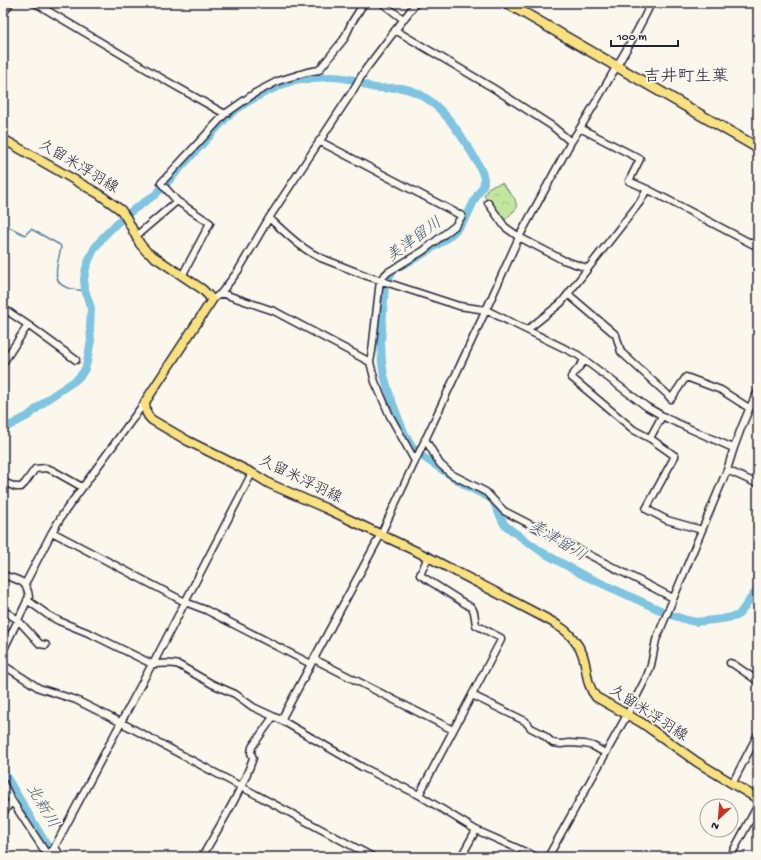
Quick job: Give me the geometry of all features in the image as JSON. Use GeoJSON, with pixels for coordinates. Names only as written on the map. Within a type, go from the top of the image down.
{"type":"FeatureCollection","features":[{"type":"Feature","properties":{"kind":"highway"},"geometry":{"type":"LineString","coordinates":[[507,3],[758,148]]}},
{"type":"Feature","properties":{"kind":"main road"},"geometry":{"type":"LineString","coordinates":[[3,12],[8,3]]}},
{"type":"Feature","properties":{"kind":"main road","name":"久留米浮羽線"},"geometry":{"type":"LineString","coordinates":[[3,139],[99,194],[121,210],[146,252],[202,289],[212,300]]}},
{"type":"Feature","properties":{"kind":"main road"},"geometry":{"type":"LineString","coordinates":[[145,402],[212,300]]}},
{"type":"Feature","properties":{"kind":"main road","name":"久留米浮羽線"},"geometry":{"type":"LineString","coordinates":[[145,402],[146,412],[152,420],[188,441],[252,473],[270,484],[428,557],[561,627],[576,643],[582,653],[589,686],[596,697],[642,723],[697,762],[758,799]]}},
{"type":"Feature","properties":{"kind":"street"},"geometry":{"type":"LineString","coordinates":[[35,3],[224,114]]}},
{"type":"Feature","properties":{"kind":"street"},"geometry":{"type":"LineString","coordinates":[[182,276],[210,223],[177,201],[161,183],[224,114],[255,93],[278,81],[319,70],[344,39],[363,3]]}},
{"type":"Feature","properties":{"kind":"street"},"geometry":{"type":"LineString","coordinates":[[382,3],[404,19]]}},
{"type":"Feature","properties":{"kind":"street"},"geometry":{"type":"LineString","coordinates":[[212,300],[221,293],[238,271],[269,218],[365,70],[416,3]]}},
{"type":"Feature","properties":{"kind":"street"},"geometry":{"type":"LineString","coordinates":[[281,720],[381,534],[486,310],[518,237],[571,142],[644,18],[651,3]]}},
{"type":"Feature","properties":{"kind":"street"},"geometry":{"type":"LineString","coordinates":[[395,30],[493,88],[552,126],[571,142]]}},
{"type":"Feature","properties":{"kind":"street"},"geometry":{"type":"LineString","coordinates":[[580,128],[640,159],[629,181],[758,247]]}},
{"type":"Feature","properties":{"kind":"street"},"geometry":{"type":"LineString","coordinates":[[319,141],[462,216],[455,226],[433,244],[388,272],[381,280],[370,362],[375,382],[390,416],[415,460]]}},
{"type":"Feature","properties":{"kind":"street"},"geometry":{"type":"LineString","coordinates":[[527,330],[560,303],[568,294],[640,202],[647,189]]}},
{"type":"Feature","properties":{"kind":"street"},"geometry":{"type":"LineString","coordinates":[[134,232],[177,201]]}},
{"type":"Feature","properties":{"kind":"street"},"geometry":{"type":"LineString","coordinates":[[488,203],[505,226],[518,237],[563,260],[587,268]]}},
{"type":"Feature","properties":{"kind":"street"},"geometry":{"type":"LineString","coordinates":[[269,218],[314,255],[335,264],[459,306],[486,310],[578,355],[647,407],[662,416],[733,448]]}},
{"type":"Feature","properties":{"kind":"street"},"geometry":{"type":"LineString","coordinates":[[221,293],[274,311],[370,362]]}},
{"type":"Feature","properties":{"kind":"street"},"geometry":{"type":"LineString","coordinates":[[568,294],[616,335],[621,352],[667,394],[671,400],[686,377],[721,390],[749,408]]}},
{"type":"Feature","properties":{"kind":"street"},"geometry":{"type":"LineString","coordinates":[[3,308],[28,324],[76,360]]}},
{"type":"Feature","properties":{"kind":"street"},"geometry":{"type":"LineString","coordinates":[[3,363],[28,324]]}},
{"type":"Feature","properties":{"kind":"street"},"geometry":{"type":"LineString","coordinates":[[585,360],[571,377],[634,430],[650,438],[675,456],[646,509],[667,520],[702,530]]}},
{"type":"Feature","properties":{"kind":"street"},"geometry":{"type":"LineString","coordinates":[[548,857],[647,676],[651,665],[656,640],[727,470],[733,448],[749,408],[758,391]]}},
{"type":"Feature","properties":{"kind":"street"},"geometry":{"type":"LineString","coordinates":[[25,584],[63,514],[145,402]]}},
{"type":"Feature","properties":{"kind":"street"},"geometry":{"type":"LineString","coordinates":[[650,438],[662,416]]}},
{"type":"Feature","properties":{"kind":"street"},"geometry":{"type":"LineString","coordinates":[[424,442],[440,464],[450,474],[486,492],[504,511],[673,598]]}},
{"type":"Feature","properties":{"kind":"street"},"geometry":{"type":"LineString","coordinates":[[3,482],[16,487],[21,487],[35,469],[46,468],[82,487]]}},
{"type":"Feature","properties":{"kind":"street"},"geometry":{"type":"LineString","coordinates":[[727,470],[758,484]]}},
{"type":"Feature","properties":{"kind":"street"},"geometry":{"type":"LineString","coordinates":[[50,852],[153,664],[252,473]]}},
{"type":"Feature","properties":{"kind":"street"},"geometry":{"type":"LineString","coordinates":[[52,532],[185,602],[206,610],[453,730]]}},
{"type":"Feature","properties":{"kind":"street"},"geometry":{"type":"LineString","coordinates":[[419,795],[501,640],[501,638],[476,625],[472,608],[420,575],[428,557]]}},
{"type":"Feature","properties":{"kind":"street"},"geometry":{"type":"LineString","coordinates":[[3,575],[21,581],[25,584],[29,597],[3,651]]}},
{"type":"Feature","properties":{"kind":"street"},"geometry":{"type":"LineString","coordinates":[[27,600],[48,616],[92,634],[153,664],[161,665],[166,663],[174,663],[179,665],[212,684],[236,694],[253,707],[281,720],[362,767],[419,795],[476,830],[537,857]]}},
{"type":"Feature","properties":{"kind":"street"},"geometry":{"type":"LineString","coordinates":[[3,610],[18,620],[40,644],[46,645]]}},
{"type":"Feature","properties":{"kind":"street"},"geometry":{"type":"LineString","coordinates":[[730,663],[758,680]]}},
{"type":"Feature","properties":{"kind":"street"},"geometry":{"type":"LineString","coordinates":[[3,665],[39,688],[76,700],[120,722],[373,857]]}},
{"type":"Feature","properties":{"kind":"street"},"geometry":{"type":"LineString","coordinates":[[472,695],[525,721],[531,728],[541,733],[553,743],[585,744],[593,746],[606,753]]}},
{"type":"Feature","properties":{"kind":"street"},"geometry":{"type":"LineString","coordinates":[[202,857],[241,787],[253,758],[251,753],[252,747],[273,717]]}},
{"type":"Feature","properties":{"kind":"street"},"geometry":{"type":"LineString","coordinates":[[732,784],[758,734]]}},
{"type":"Feature","properties":{"kind":"street"},"geometry":{"type":"LineString","coordinates":[[3,783],[12,801],[50,852],[61,857]]}},
{"type":"Feature","properties":{"kind":"street"},"geometry":{"type":"LineString","coordinates":[[3,813],[12,801]]}},
{"type":"Feature","properties":{"kind":"street"},"geometry":{"type":"LineString","coordinates":[[730,857],[758,805]]}},
{"type":"Feature","properties":{"kind":"street"},"geometry":{"type":"LineString","coordinates":[[461,857],[476,830]]}},
{"type":"Feature","properties":{"kind":"green space"},"geometry":{"type":"Polygon","coordinates":[[[502,183],[515,199],[517,208],[503,222],[484,196],[489,187],[502,183]]]}},
{"type":"Feature","properties":{"kind":"waterway"},"geometry":{"type":"LineString","coordinates":[[750,3],[758,6]]}},
{"type":"Feature","properties":{"kind":"waterway","name":"美津留川"},"geometry":{"type":"LineString","coordinates":[[3,429],[28,416],[49,398],[81,375],[85,369],[91,340],[91,308],[85,290],[84,279],[86,268],[94,249],[103,237],[126,215],[156,194],[228,116],[257,96],[288,82],[300,79],[339,77],[358,81],[375,88],[402,88],[413,91],[440,109],[461,136],[482,172],[484,180],[484,184],[467,216],[453,233],[420,256],[395,269],[385,285],[381,342],[384,375],[399,420],[412,446],[423,457],[468,487],[490,498],[493,501],[504,524],[542,552],[583,575],[671,615],[696,622],[737,616],[758,588]]}},
{"type":"Feature","properties":{"kind":"waterway"},"geometry":{"type":"LineString","coordinates":[[3,224],[25,235],[31,229],[60,245],[61,247],[56,273],[57,278],[65,287],[85,290]]}},
{"type":"Feature","properties":{"kind":"waterway","name":"北新川"},"geometry":{"type":"LineString","coordinates":[[3,771],[54,857]]}},
{"type":"Feature","properties":{"kind":"district","name":"吉井町生葉"},"geometry":{"type":"Point","coordinates":[686,78]}}]}
